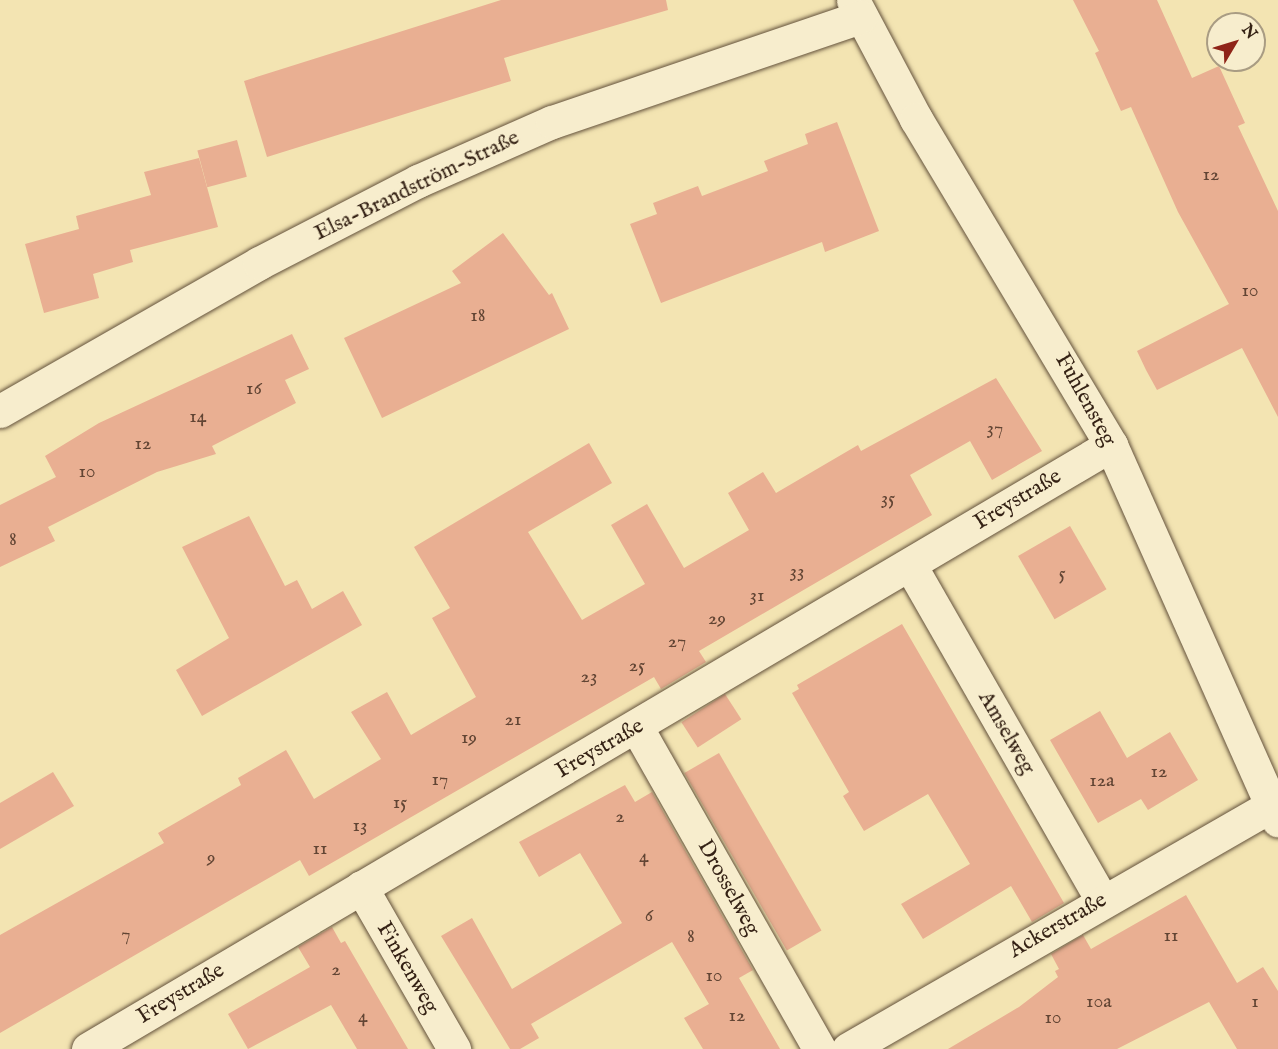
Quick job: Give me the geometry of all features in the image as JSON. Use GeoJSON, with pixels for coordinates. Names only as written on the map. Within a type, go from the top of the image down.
{"type":"FeatureCollection","features":[{"type":"Feature","properties":{"kind":"street","name":"Elsa-Brandström-Straße"},"geometry":{"type":"LineString","coordinates":[[0,411],[259,263],[418,181],[552,122],[857,9]]}},
{"type":"Feature","properties":{"kind":"street","name":"Fuhlensteg"},"geometry":{"type":"LineString","coordinates":[[857,9],[916,119],[1111,445],[1274,813]]}},
{"type":"Feature","properties":{"kind":"street","name":"Freystraße"},"geometry":{"type":"LineString","coordinates":[[88,1049],[361,887],[637,728],[1111,445]]}},
{"type":"Feature","properties":{"kind":"street","name":"Amselweg"},"geometry":{"type":"LineString","coordinates":[[910,565],[1102,900]]}},
{"type":"Feature","properties":{"kind":"street","name":"Drosselweg"},"geometry":{"type":"LineString","coordinates":[[637,728],[819,1049]]}},
{"type":"Feature","properties":{"kind":"street","name":"Ackerstraße"},"geometry":{"type":"LineString","coordinates":[[848,1049],[1102,900],[1274,813]]}},
{"type":"Feature","properties":{"kind":"street","name":"Finkenweg"},"geometry":{"type":"LineString","coordinates":[[361,887],[454,1049]]}},
{"type":"Feature","properties":{"kind":"building"},"geometry":{"type":"Polygon","coordinates":[[[501,0],[666,0],[668,10],[504,58],[511,81],[267,157],[244,81],[501,0]]]}},
{"type":"Feature","properties":{"kind":"building"},"geometry":{"type":"Polygon","coordinates":[[[1073,0],[1157,0],[1192,78],[1206,72],[1222,72],[1245,123],[1238,126],[1278,211],[1278,417],[1242,348],[1157,390],[1146,370],[1137,351],[1229,304],[1178,212],[1131,107],[1121,111],[1095,53],[1099,51],[1073,0]]]}},
{"type":"Feature","properties":{"kind":"building"},"geometry":{"type":"Polygon","coordinates":[[[837,122],[879,231],[825,252],[822,242],[661,303],[630,224],[657,214],[653,203],[698,186],[702,196],[768,171],[764,161],[808,144],[805,134],[837,122]]]}},
{"type":"Feature","properties":{"kind":"building"},"geometry":{"type":"Polygon","coordinates":[[[237,140],[247,177],[207,187],[197,151],[237,140]]]}},
{"type":"Feature","properties":{"kind":"building"},"geometry":{"type":"Polygon","coordinates":[[[199,158],[218,227],[130,250],[133,262],[93,274],[99,298],[44,313],[25,244],[79,229],[76,216],[151,195],[144,172],[199,158]]]}},
{"type":"Feature","properties":{"kind":"building"},"geometry":{"type":"Polygon","coordinates":[[[503,233],[549,295],[552,293],[569,329],[382,418],[344,338],[461,283],[452,271],[503,233]]]}},
{"type":"Feature","properties":{"kind":"building"},"geometry":{"type":"Polygon","coordinates":[[[292,334],[309,369],[285,380],[296,403],[212,446],[216,454],[157,472],[48,527],[55,541],[0,567],[0,505],[56,477],[45,456],[99,423],[292,334]]]}},
{"type":"Feature","properties":{"kind":"building"},"geometry":{"type":"Polygon","coordinates":[[[996,378],[1042,451],[992,480],[970,441],[910,475],[932,515],[699,651],[706,662],[661,689],[654,677],[309,876],[300,860],[0,1033],[0,935],[164,843],[158,833],[241,785],[238,778],[286,750],[314,799],[381,759],[351,712],[387,692],[411,735],[476,697],[432,618],[450,608],[414,547],[589,443],[612,483],[528,532],[582,620],[645,584],[611,525],[647,504],[684,568],[749,530],[728,493],[763,472],[776,493],[858,445],[861,451],[996,378]]]}},
{"type":"Feature","properties":{"kind":"building"},"geometry":{"type":"Polygon","coordinates":[[[249,516],[285,586],[297,580],[312,609],[343,591],[362,625],[202,716],[176,670],[229,638],[182,547],[249,516]]]}},
{"type":"Feature","properties":{"kind":"building"},"geometry":{"type":"Polygon","coordinates":[[[1070,526],[1106,589],[1055,619],[1018,556],[1070,526]]]}},
{"type":"Feature","properties":{"kind":"building"},"geometry":{"type":"Polygon","coordinates":[[[902,624],[1064,903],[1032,922],[1011,886],[923,939],[901,904],[970,864],[928,794],[864,831],[843,796],[849,792],[792,693],[799,689],[797,685],[902,624]]]}},
{"type":"Feature","properties":{"kind":"building"},"geometry":{"type":"Polygon","coordinates":[[[725,694],[741,719],[698,747],[681,722],[725,694]]]}},
{"type":"Feature","properties":{"kind":"building"},"geometry":{"type":"Polygon","coordinates":[[[1100,711],[1127,758],[1170,732],[1198,780],[1148,810],[1141,799],[1098,823],[1050,740],[1100,711]]]}},
{"type":"Feature","properties":{"kind":"building"},"geometry":{"type":"Polygon","coordinates":[[[719,753],[822,931],[787,951],[684,773],[719,753]]]}},
{"type":"Feature","properties":{"kind":"building"},"geometry":{"type":"Polygon","coordinates":[[[53,772],[74,806],[0,849],[0,803],[53,772]]]}},
{"type":"Feature","properties":{"kind":"building"},"geometry":{"type":"Polygon","coordinates":[[[625,785],[635,802],[652,792],[753,970],[739,978],[780,1049],[703,1049],[684,1018],[709,1004],[672,942],[531,1024],[539,1038],[520,1049],[510,1049],[441,936],[472,918],[512,989],[622,923],[580,853],[539,877],[519,842],[625,785]]]}},
{"type":"Feature","properties":{"kind":"building"},"geometry":{"type":"Polygon","coordinates":[[[1186,895],[1237,983],[1263,967],[1278,991],[1278,1049],[1237,1049],[1209,1002],[1117,1049],[948,1049],[1019,1007],[1058,977],[1055,971],[1059,969],[1051,954],[1083,935],[1091,949],[1186,895]]]}},
{"type":"Feature","properties":{"kind":"building"},"geometry":{"type":"Polygon","coordinates":[[[332,927],[341,943],[345,941],[408,1049],[357,1049],[331,1005],[248,1049],[228,1014],[310,967],[298,947],[332,927]]]}}]}
